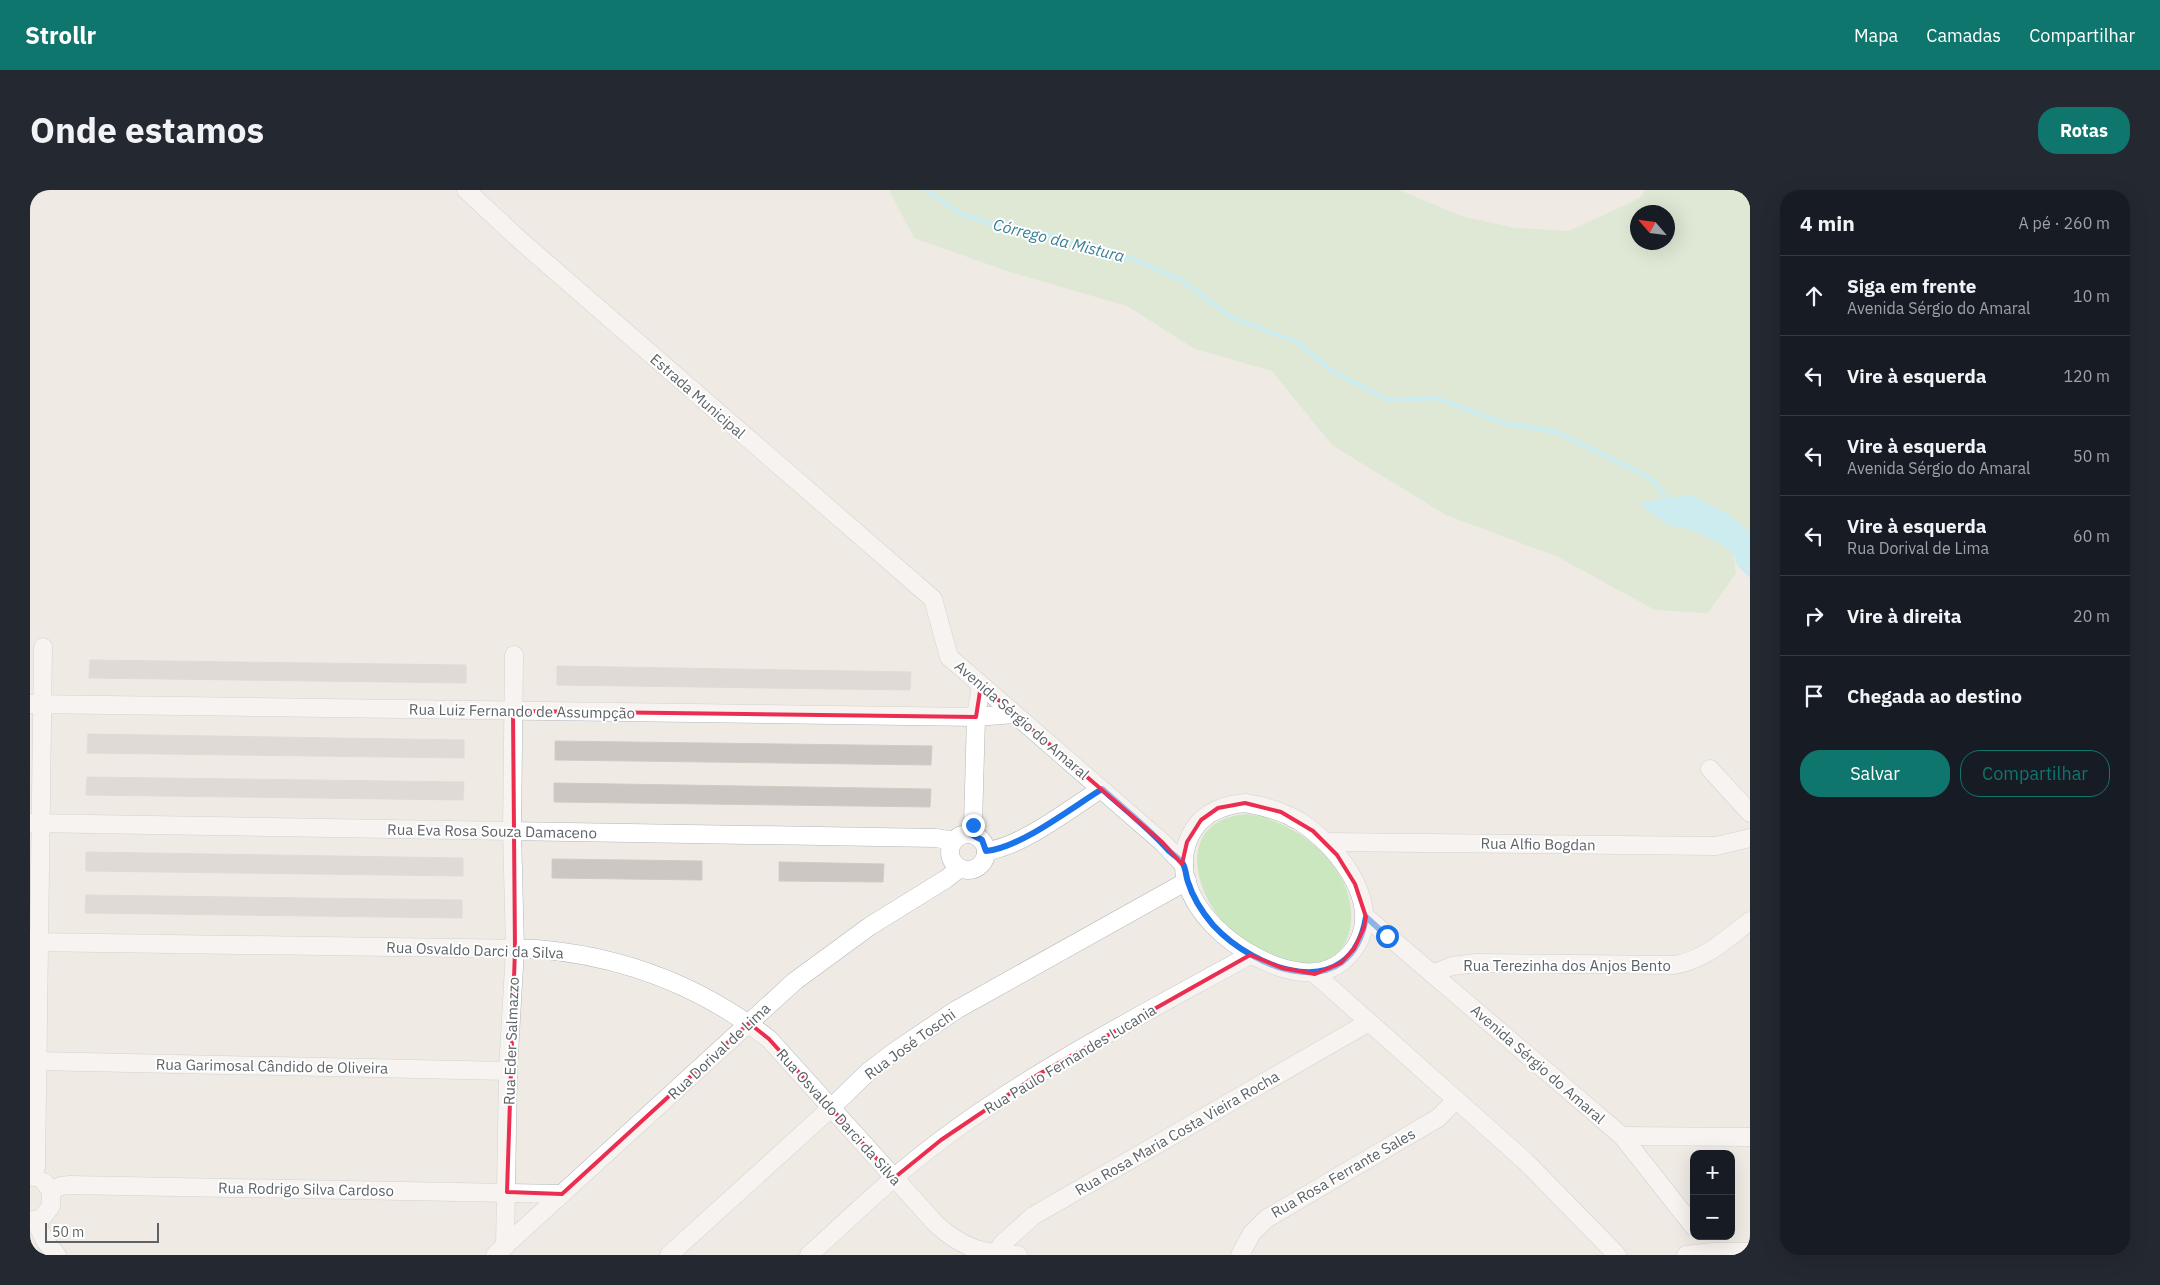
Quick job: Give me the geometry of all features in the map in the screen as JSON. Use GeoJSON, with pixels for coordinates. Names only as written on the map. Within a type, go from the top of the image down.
{"type":"FeatureCollection","features":[{"type":"Feature","properties":{"kind":"street","name":"Estrada Municipal"},"geometry":{"type":"LineString","coordinates":[[466,190],[522,242],[933,599]]}},
{"type":"Feature","properties":{"kind":"street","name":"Avenida Sérgio do Amaral"},"geometry":{"type":"LineString","coordinates":[[933,599],[948,657],[1162,842],[1186,873]]}},
{"type":"Feature","properties":{"kind":"street"},"geometry":{"type":"LineString","coordinates":[[43,647],[36,704],[34,942],[36,1167],[32,1177],[47,1184],[51,1191],[51,1206],[48,1212],[32,1221],[57,1255]]}},
{"type":"Feature","properties":{"kind":"street","name":"Rua Eder Salmazzo"},"geometry":{"type":"LineString","coordinates":[[500,1251],[507,1192],[508,1071],[515,949],[512,831],[514,655]]}},
{"type":"Feature","properties":{"kind":"street"},"geometry":{"type":"LineString","coordinates":[[971,834],[973,825],[976,718],[981,685]]}},
{"type":"Feature","properties":{"kind":"street","name":"Rua Luiz Fernando de Assumpção"},"geometry":{"type":"LineString","coordinates":[[36,704],[976,718],[1014,714]]}},
{"type":"Feature","properties":{"kind":"street"},"geometry":{"type":"LineString","coordinates":[[1710,769],[1750,813]]}},
{"type":"Feature","properties":{"kind":"street"},"geometry":{"type":"LineString","coordinates":[[986,851],[999,850],[1016,843],[1102,789]]}},
{"type":"Feature","properties":{"kind":"street"},"geometry":{"type":"LineString","coordinates":[[1245,802],[1281,812],[1297,820],[1326,842],[1351,876],[1362,900],[1366,917],[1360,939],[1348,956],[1333,968],[1315,974],[1282,968],[1250,955],[1236,946],[1211,923],[1192,896],[1186,873],[1184,853],[1193,830],[1209,813],[1228,804],[1245,802]]}},
{"type":"Feature","properties":{"kind":"street","name":"Rua Eva Rosa Souza Damaceno"},"geometry":{"type":"LineString","coordinates":[[35,823],[936,838],[954,841]]}},
{"type":"Feature","properties":{"kind":"street"},"geometry":{"type":"LineString","coordinates":[[964,834],[971,834],[982,840],[986,851],[982,863],[978,867],[966,870],[960,868],[952,859],[951,846],[954,841],[964,834]]}},
{"type":"Feature","properties":{"kind":"street","name":"Rua Alfio Bogdan"},"geometry":{"type":"LineString","coordinates":[[1326,842],[1716,846],[1750,838]]}},
{"type":"Feature","properties":{"kind":"street","name":"Rua Dorival de Lima"},"geometry":{"type":"LineString","coordinates":[[500,1251],[795,981],[870,926],[946,879],[960,868]]}},
{"type":"Feature","properties":{"kind":"street","name":"Rua José Toschi"},"geometry":{"type":"LineString","coordinates":[[669,1255],[832,1108],[868,1072],[922,1031],[1186,873]]}},
{"type":"Feature","properties":{"kind":"street","name":"Avenida Sérgio do Amaral"},"geometry":{"type":"LineString","coordinates":[[1366,917],[1622,1136],[1690,1222]]}},
{"type":"Feature","properties":{"kind":"street","name":"Rua Terezinha dos Anjos Bento"},"geometry":{"type":"LineString","coordinates":[[1432,974],[1452,966],[1476,963],[1684,964],[1710,952],[1750,921]]}},
{"type":"Feature","properties":{"kind":"street","name":"Rua Osvaldo Darci da Silva"},"geometry":{"type":"LineString","coordinates":[[34,942],[515,949],[584,954],[637,968],[693,990],[749,1023],[770,1039],[894,1178],[945,1232],[965,1245],[994,1255],[1018,1255]]}},
{"type":"Feature","properties":{"kind":"street","name":"Rua Paulo Fernandes Lucania"},"geometry":{"type":"LineString","coordinates":[[809,1255],[894,1178],[941,1140],[1039,1074],[1250,955]]}},
{"type":"Feature","properties":{"kind":"street"},"geometry":{"type":"LineString","coordinates":[[1315,974],[1532,1167],[1617,1255]]}},
{"type":"Feature","properties":{"kind":"street","name":"Rua Rosa Maria Costa Vieira Rocha"},"geometry":{"type":"LineString","coordinates":[[994,1255],[1003,1243],[1033,1216],[1369,1022]]}},
{"type":"Feature","properties":{"kind":"street","name":"Rua Garimosal Cândido de Oliveira"},"geometry":{"type":"LineString","coordinates":[[36,1061],[508,1071]]}},
{"type":"Feature","properties":{"kind":"street","name":"Rua Rosa Ferrante Sales"},"geometry":{"type":"LineString","coordinates":[[1240,1255],[1252,1233],[1266,1219],[1438,1118],[1456,1100]]}},
{"type":"Feature","properties":{"kind":"street"},"geometry":{"type":"LineString","coordinates":[[1622,1136],[1750,1138]]}},
{"type":"Feature","properties":{"kind":"street","name":"Rua Rodrigo Silva Cardoso"},"geometry":{"type":"LineString","coordinates":[[51,1191],[61,1186],[70,1185],[562,1194]]}},
{"type":"Feature","properties":{"kind":"street"},"geometry":{"type":"LineString","coordinates":[[1704,1240],[1714,1253]]}},
{"type":"Feature","properties":{"kind":"street"},"geometry":{"type":"LineString","coordinates":[[1686,1255],[1750,1252]]}},
{"type":"Feature","properties":{"kind":"highlighted area"},"geometry":{"type":"Polygon","coordinates":[[[981,685],[1162,842],[1182,864],[1187,842],[1201,820],[1218,808],[1245,803],[1281,812],[1313,831],[1337,855],[1355,884],[1366,917],[1364,928],[1354,949],[1341,963],[1315,974],[1282,968],[1250,955],[1039,1074],[941,1140],[894,1178],[769,1039],[749,1023],[562,1194],[507,1192],[515,949],[513,711],[976,717],[981,685]]]}},
{"type":"Feature","properties":{"kind":"green space"},"geometry":{"type":"Polygon","coordinates":[[[889,190],[1399,190],[1461,216],[1515,228],[1569,231],[1640,198],[1645,190],[1750,190],[1750,532],[1731,516],[1691,495],[1639,502],[1669,525],[1695,531],[1722,545],[1733,554],[1736,573],[1708,613],[1655,610],[1558,557],[1446,515],[1332,445],[1272,371],[1195,349],[1127,306],[1010,272],[914,238],[889,190]]]}},
{"type":"Feature","properties":{"kind":"green space"},"geometry":{"type":"Polygon","coordinates":[[[1247,814],[1266,818],[1302,836],[1319,849],[1333,865],[1343,882],[1350,901],[1351,921],[1348,935],[1339,951],[1324,961],[1310,964],[1290,963],[1269,956],[1241,939],[1213,909],[1204,891],[1199,874],[1197,857],[1201,841],[1210,828],[1225,819],[1247,814]]]}},
{"type":"Feature","properties":{"kind":"water"},"geometry":{"type":"Polygon","coordinates":[[[1691,495],[1731,516],[1750,532],[1750,578],[1738,566],[1733,554],[1722,545],[1695,531],[1669,525],[1649,512],[1639,502],[1691,495]]]}},
{"type":"Feature","properties":{"kind":"building"},"geometry":{"type":"Polygon","coordinates":[[[90,660],[466,665],[466,683],[89,678],[90,660]]]}},
{"type":"Feature","properties":{"kind":"building"},"geometry":{"type":"Polygon","coordinates":[[[557,666],[911,672],[910,690],[557,685],[557,666]]]}},
{"type":"Feature","properties":{"kind":"building"},"geometry":{"type":"Polygon","coordinates":[[[88,734],[464,740],[464,758],[87,753],[88,734]]]}},
{"type":"Feature","properties":{"kind":"building"},"geometry":{"type":"Polygon","coordinates":[[[555,741],[932,746],[931,765],[555,760],[555,741]]]}},
{"type":"Feature","properties":{"kind":"building"},"geometry":{"type":"Polygon","coordinates":[[[87,777],[464,782],[463,800],[86,795],[87,777]]]}},
{"type":"Feature","properties":{"kind":"building"},"geometry":{"type":"Polygon","coordinates":[[[554,783],[931,789],[930,807],[554,802],[554,783]]]}},
{"type":"Feature","properties":{"kind":"building"},"geometry":{"type":"Polygon","coordinates":[[[86,852],[463,858],[463,876],[86,871],[86,852]]]}},
{"type":"Feature","properties":{"kind":"building"},"geometry":{"type":"Polygon","coordinates":[[[552,859],[702,861],[702,880],[552,878],[552,859]]]}},
{"type":"Feature","properties":{"kind":"building"},"geometry":{"type":"Polygon","coordinates":[[[779,862],[884,864],[883,882],[779,881],[779,862]]]}},
{"type":"Feature","properties":{"kind":"building"},"geometry":{"type":"Polygon","coordinates":[[[86,895],[462,900],[462,918],[85,913],[86,895]]]}},
{"type":"Feature","properties":{"kind":"waterway","name":"Córrego da Mistura"},"geometry":{"type":"LineString","coordinates":[[926,190],[961,214],[1020,233],[1051,235],[1092,250],[1132,259],[1181,280],[1229,316],[1299,343],[1332,371],[1388,400],[1436,398],[1504,423],[1557,432],[1650,478],[1668,500]]}},
{"type":"Feature","properties":{"kind":"route"},"geometry":{"type":"LineString","coordinates":[[973,825],[971,834],[982,840],[986,851],[999,850],[1016,843],[1102,789],[1162,842],[1184,865],[1192,896],[1201,910],[1223,935],[1250,955],[1282,968],[1315,974],[1333,968],[1348,956],[1360,939],[1366,917],[1387,936]]}}]}
